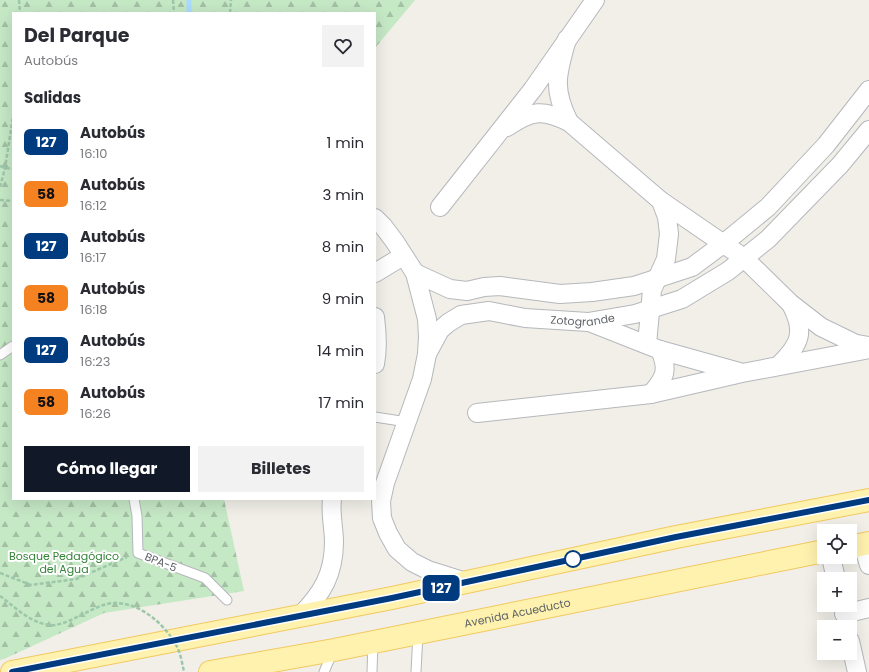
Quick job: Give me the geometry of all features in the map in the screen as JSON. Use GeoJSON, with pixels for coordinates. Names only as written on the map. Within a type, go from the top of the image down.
{"type":"FeatureCollection","features":[{"type":"Feature","properties":{"kind":"main road"},"geometry":{"type":"LineString","coordinates":[[12,672],[300,616],[676,537],[869,500]]}},
{"type":"Feature","properties":{"kind":"main road","name":"Avenida Acueducto"},"geometry":{"type":"LineString","coordinates":[[221,671],[334,650],[817,552]]}},
{"type":"Feature","properties":{"kind":"street"},"geometry":{"type":"LineString","coordinates":[[440,208],[533,89],[595,0]]}},
{"type":"Feature","properties":{"kind":"street"},"geometry":{"type":"LineString","coordinates":[[568,39],[558,76],[558,93],[562,107],[569,122]]}},
{"type":"Feature","properties":{"kind":"street"},"geometry":{"type":"LineString","coordinates":[[415,273],[450,289],[467,291],[500,286],[560,294],[592,292],[634,286],[692,267],[723,244],[773,202],[826,145],[869,90]]}},
{"type":"Feature","properties":{"kind":"street"},"geometry":{"type":"LineString","coordinates":[[498,133],[529,114],[553,114],[569,122],[661,201],[744,258],[790,303],[821,327],[856,344],[869,348]]}},
{"type":"Feature","properties":{"kind":"street","name":"Zotogrande"},"geometry":{"type":"LineString","coordinates":[[427,354],[440,330],[461,315],[489,311],[525,318],[588,322],[635,314],[682,299],[715,279],[768,239],[822,184],[869,130]]}},
{"type":"Feature","properties":{"kind":"street"},"geometry":{"type":"LineString","coordinates":[[651,394],[660,384],[665,372],[665,361],[653,347],[650,310],[652,290],[666,259],[669,234],[667,217],[661,201]]}},
{"type":"Feature","properties":{"kind":"street"},"geometry":{"type":"LineString","coordinates":[[376,219],[391,236],[415,273],[427,319],[428,337],[427,354],[422,379],[384,483],[381,501],[382,518],[388,533],[398,549],[412,562],[428,570],[466,582]]}},
{"type":"Feature","properties":{"kind":"street"},"geometry":{"type":"LineString","coordinates":[[376,272],[403,256]]}},
{"type":"Feature","properties":{"kind":"street"},"geometry":{"type":"LineString","coordinates":[[479,288],[482,312]]}},
{"type":"Feature","properties":{"kind":"street"},"geometry":{"type":"LineString","coordinates":[[778,366],[796,346],[800,332],[798,317],[790,303]]}},
{"type":"Feature","properties":{"kind":"street"},"geometry":{"type":"LineString","coordinates":[[588,322],[653,347],[742,373]]}},
{"type":"Feature","properties":{"kind":"street"},"geometry":{"type":"LineString","coordinates":[[376,330],[376,353]]}},
{"type":"Feature","properties":{"kind":"street"},"geometry":{"type":"LineString","coordinates":[[478,413],[651,394],[742,373],[869,348]]}},
{"type":"Feature","properties":{"kind":"street"},"geometry":{"type":"LineString","coordinates":[[300,616],[322,591],[333,562],[334,542],[332,500]]}},
{"type":"Feature","properties":{"kind":"street"},"geometry":{"type":"LineString","coordinates":[[861,545],[869,565]]}},
{"type":"Feature","properties":{"kind":"street"},"geometry":{"type":"LineString","coordinates":[[844,615],[869,608]]}},
{"type":"Feature","properties":{"kind":"street"},"geometry":{"type":"LineString","coordinates":[[854,660],[857,672]]}},
{"type":"Feature","properties":{"kind":"lane"},"geometry":{"type":"LineString","coordinates":[[0,355],[12,347]]}},
{"type":"Feature","properties":{"kind":"lane"},"geometry":{"type":"LineString","coordinates":[[376,417],[407,422]]}},
{"type":"Feature","properties":{"kind":"lane","name":"BPA-5"},"geometry":{"type":"LineString","coordinates":[[134,500],[137,516],[138,553],[205,578],[227,600]]}},
{"type":"Feature","properties":{"kind":"lane"},"geometry":{"type":"LineString","coordinates":[[416,672],[418,632]]}},
{"type":"Feature","properties":{"kind":"lane"},"geometry":{"type":"LineString","coordinates":[[372,672],[373,642]]}},
{"type":"Feature","properties":{"kind":"lane"},"geometry":{"type":"LineString","coordinates":[[324,672],[334,650]]}},
{"type":"Feature","properties":{"kind":"path"},"geometry":{"type":"LineString","coordinates":[[19,0],[20,12]]}},
{"type":"Feature","properties":{"kind":"path"},"geometry":{"type":"LineString","coordinates":[[173,0],[174,12]]}},
{"type":"Feature","properties":{"kind":"path"},"geometry":{"type":"LineString","coordinates":[[230,12],[231,0]]}},
{"type":"Feature","properties":{"kind":"path"},"geometry":{"type":"LineString","coordinates":[[0,187],[5,168],[12,122]]}},
{"type":"Feature","properties":{"kind":"path"},"geometry":{"type":"LineString","coordinates":[[0,166],[12,169]]}},
{"type":"Feature","properties":{"kind":"path"},"geometry":{"type":"LineString","coordinates":[[0,200],[12,201]]}},
{"type":"Feature","properties":{"kind":"path"},"geometry":{"type":"LineString","coordinates":[[0,573],[32,584],[76,579],[138,553]]}},
{"type":"Feature","properties":{"kind":"path"},"geometry":{"type":"LineString","coordinates":[[0,596],[31,620],[50,626],[64,623],[87,611],[108,604],[124,604],[144,611],[161,625],[175,644],[184,672]]}},
{"type":"Feature","properties":{"kind":"green space","name":"Bosque Pedagógico del Agua"},"geometry":{"type":"Polygon","coordinates":[[[0,0],[415,0],[376,47],[376,12],[12,12],[12,500],[224,500],[244,591],[104,613],[0,660],[0,0]]]}},
{"type":"Feature","properties":{"kind":"waterway"},"geometry":{"type":"LineString","coordinates":[[189,0],[189,12]]}},
{"type":"Feature","properties":{"kind":"bus line","name":"127"},"geometry":{"type":"LineString","coordinates":[[12,672],[392,598],[676,537],[869,500]]}}]}
